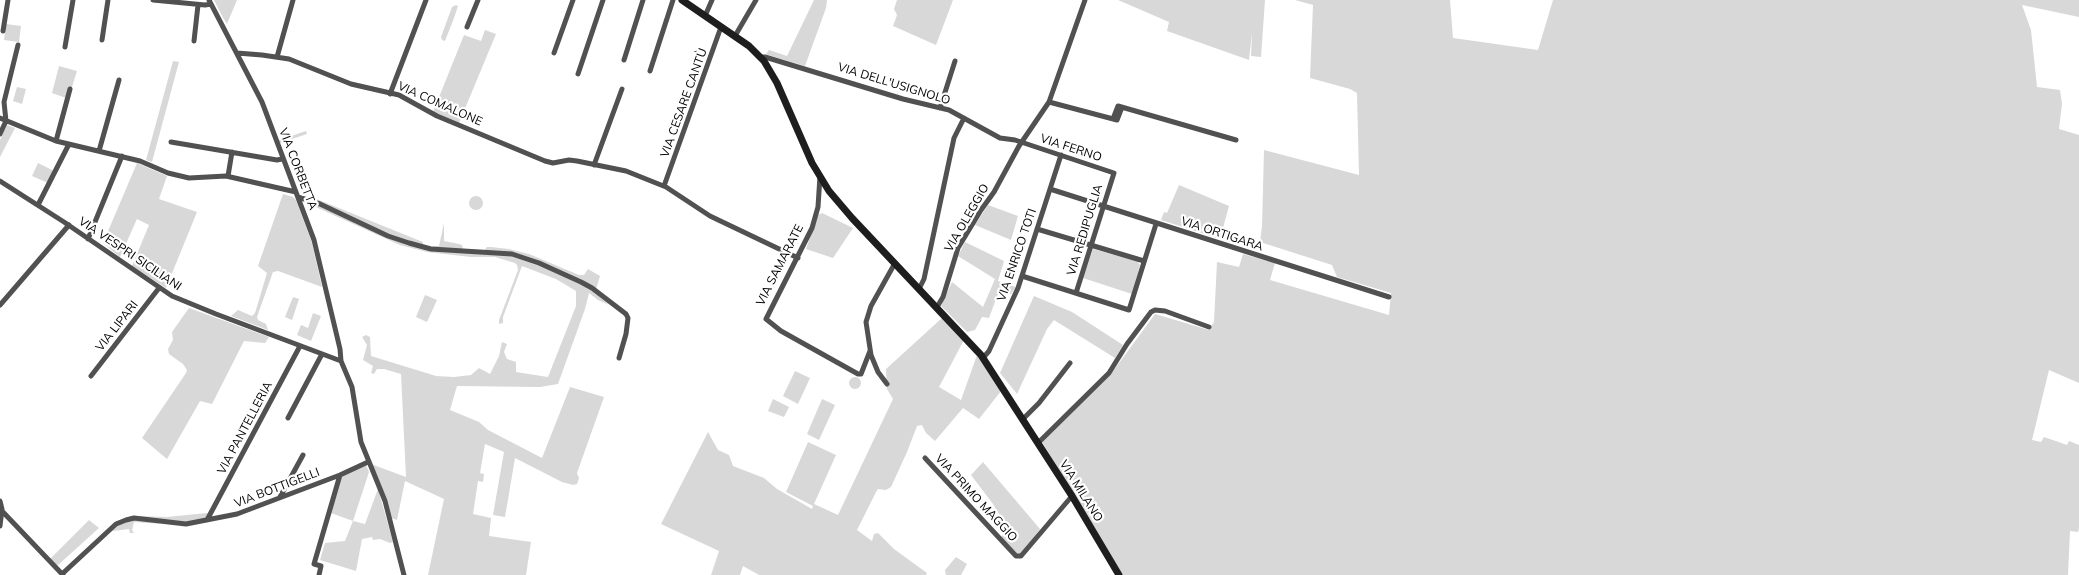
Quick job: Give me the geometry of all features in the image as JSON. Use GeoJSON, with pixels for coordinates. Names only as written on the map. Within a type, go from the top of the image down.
{"type":"FeatureCollection","features":[{"type":"Feature","properties":{"kind":"street"},"geometry":{"type":"LineString","coordinates":[[2,31],[8,0]]}},
{"type":"Feature","properties":{"kind":"street"},"geometry":{"type":"LineString","coordinates":[[65,47],[73,0]]}},
{"type":"Feature","properties":{"kind":"street"},"geometry":{"type":"LineString","coordinates":[[102,40],[108,0]]}},
{"type":"Feature","properties":{"kind":"street"},"geometry":{"type":"LineString","coordinates":[[154,0],[198,5],[210,2]]}},
{"type":"Feature","properties":{"kind":"street"},"geometry":{"type":"LineString","coordinates":[[276,57],[293,0]]}},
{"type":"Feature","properties":{"kind":"street"},"geometry":{"type":"LineString","coordinates":[[390,94],[426,0]]}},
{"type":"Feature","properties":{"kind":"street"},"geometry":{"type":"LineString","coordinates":[[467,26],[478,0]]}},
{"type":"Feature","properties":{"kind":"street"},"geometry":{"type":"LineString","coordinates":[[554,53],[573,0]]}},
{"type":"Feature","properties":{"kind":"street"},"geometry":{"type":"LineString","coordinates":[[578,74],[603,0]]}},
{"type":"Feature","properties":{"kind":"street"},"geometry":{"type":"LineString","coordinates":[[624,60],[643,0]]}},
{"type":"Feature","properties":{"kind":"street"},"geometry":{"type":"LineString","coordinates":[[650,71],[673,0]]}},
{"type":"Feature","properties":{"kind":"street"},"geometry":{"type":"LineString","coordinates":[[682,0],[735,36],[760,57],[777,83],[802,142],[820,176],[843,209],[937,307]]}},
{"type":"Feature","properties":{"kind":"street"},"geometry":{"type":"LineString","coordinates":[[706,16],[712,0]]}},
{"type":"Feature","properties":{"kind":"street"},"geometry":{"type":"LineString","coordinates":[[735,36],[756,0]]}},
{"type":"Feature","properties":{"kind":"street"},"geometry":{"type":"LineString","coordinates":[[1022,142],[1049,102],[1085,0]]}},
{"type":"Feature","properties":{"kind":"street","name":"VIA CORBETTA"},"geometry":{"type":"LineString","coordinates":[[210,2],[262,102],[314,240],[341,358],[353,391],[360,438],[368,462]]}},
{"type":"Feature","properties":{"kind":"street"},"geometry":{"type":"LineString","coordinates":[[194,41],[198,5]]}},
{"type":"Feature","properties":{"kind":"street","name":"VIA CESARE CANTÙ"},"geometry":{"type":"LineString","coordinates":[[664,186],[722,27]]}},
{"type":"Feature","properties":{"kind":"street"},"geometry":{"type":"LineString","coordinates":[[0,134],[6,121],[4,102],[18,45]]}},
{"type":"Feature","properties":{"kind":"street","name":"VIA COMALONE"},"geometry":{"type":"LineString","coordinates":[[237,53],[276,57],[302,64],[351,84],[399,95],[437,116],[545,161],[553,163],[569,160],[626,170],[664,186],[710,216],[798,258]]}},
{"type":"Feature","properties":{"kind":"street","name":"VIA DELL'USIGNOLO"},"geometry":{"type":"LineString","coordinates":[[760,57],[767,57],[903,99],[940,108],[964,118],[1000,138],[1014,139],[1022,142]]}},
{"type":"Feature","properties":{"kind":"street"},"geometry":{"type":"LineString","coordinates":[[940,108],[955,61]]}},
{"type":"Feature","properties":{"kind":"street"},"geometry":{"type":"LineString","coordinates":[[99,151],[119,80]]}},
{"type":"Feature","properties":{"kind":"street"},"geometry":{"type":"LineString","coordinates":[[56,141],[70,89]]}},
{"type":"Feature","properties":{"kind":"street"},"geometry":{"type":"LineString","coordinates":[[594,164],[622,89]]}},
{"type":"Feature","properties":{"kind":"street"},"geometry":{"type":"LineString","coordinates":[[1049,102],[1113,119],[1118,106],[1236,140]]}},
{"type":"Feature","properties":{"kind":"street"},"geometry":{"type":"LineString","coordinates":[[0,118],[56,141],[140,161],[168,173],[190,179],[228,176],[297,195],[388,236],[431,249],[512,254],[539,263],[592,288],[626,314],[628,318],[626,334],[619,358]]}},
{"type":"Feature","properties":{"kind":"street"},"geometry":{"type":"LineString","coordinates":[[919,289],[924,279],[955,136],[964,118]]}},
{"type":"Feature","properties":{"kind":"street"},"geometry":{"type":"LineString","coordinates":[[170,142],[276,160],[282,159]]}},
{"type":"Feature","properties":{"kind":"street","name":"VIA FERNO"},"geometry":{"type":"LineString","coordinates":[[1022,142],[1114,173]]}},
{"type":"Feature","properties":{"kind":"street","name":"VIA OLEGGIO"},"geometry":{"type":"LineString","coordinates":[[937,307],[948,281],[958,248],[1022,142]]}},
{"type":"Feature","properties":{"kind":"street"},"geometry":{"type":"LineString","coordinates":[[38,205],[69,144]]}},
{"type":"Feature","properties":{"kind":"street"},"geometry":{"type":"LineString","coordinates":[[228,176],[232,152]]}},
{"type":"Feature","properties":{"kind":"street","name":"VIA ENRICO TOTI"},"geometry":{"type":"LineString","coordinates":[[983,358],[989,351],[1022,276],[1061,155]]}},
{"type":"Feature","properties":{"kind":"street"},"geometry":{"type":"LineString","coordinates":[[88,238],[122,156]]}},
{"type":"Feature","properties":{"kind":"street","name":"VIA REDIPUGLIA"},"geometry":{"type":"LineString","coordinates":[[1076,294],[1114,173]]}},
{"type":"Feature","properties":{"kind":"street","name":"VIA SAMARATE"},"geometry":{"type":"LineString","coordinates":[[820,176],[817,212],[810,233],[766,317],[767,321],[858,374],[861,374],[870,352]]}},
{"type":"Feature","properties":{"kind":"street","name":"VIA VESPRI SICILIANI"},"geometry":{"type":"LineString","coordinates":[[0,181],[69,225],[159,288],[191,304],[300,346],[341,358]]}},
{"type":"Feature","properties":{"kind":"street","name":"VIA ORTIGARA"},"geometry":{"type":"LineString","coordinates":[[1050,189],[1389,297]]}},
{"type":"Feature","properties":{"kind":"street"},"geometry":{"type":"LineString","coordinates":[[1022,276],[1129,310],[1156,224]]}},
{"type":"Feature","properties":{"kind":"street"},"geometry":{"type":"LineString","coordinates":[[0,306],[69,225]]}},
{"type":"Feature","properties":{"kind":"street"},"geometry":{"type":"LineString","coordinates":[[1037,229],[1144,261]]}},
{"type":"Feature","properties":{"kind":"street"},"geometry":{"type":"LineString","coordinates":[[886,384],[878,372],[870,352],[866,329],[867,316],[894,263]]}},
{"type":"Feature","properties":{"kind":"street","name":"VIA LIPARI"},"geometry":{"type":"LineString","coordinates":[[90,376],[159,288]]}},
{"type":"Feature","properties":{"kind":"street","name":"VIA MILANO"},"geometry":{"type":"LineString","coordinates":[[937,307],[983,358],[1072,496],[1119,575]]}},
{"type":"Feature","properties":{"kind":"street"},"geometry":{"type":"LineString","coordinates":[[1038,442],[1106,376],[1151,312],[1158,310],[1209,327]]}},
{"type":"Feature","properties":{"kind":"street","name":"VIA PANTELLERIA"},"geometry":{"type":"LineString","coordinates":[[207,520],[300,346]]}},
{"type":"Feature","properties":{"kind":"street"},"geometry":{"type":"LineString","coordinates":[[288,418],[322,354]]}},
{"type":"Feature","properties":{"kind":"street"},"geometry":{"type":"LineString","coordinates":[[1022,419],[1039,403],[1070,363]]}},
{"type":"Feature","properties":{"kind":"street"},"geometry":{"type":"LineString","coordinates":[[280,497],[303,454]]}},
{"type":"Feature","properties":{"kind":"street","name":"VIA PRIMO MAGGIO"},"geometry":{"type":"LineString","coordinates":[[925,458],[1016,556],[1021,556],[1072,496]]}},
{"type":"Feature","properties":{"kind":"street"},"geometry":{"type":"LineString","coordinates":[[368,462],[385,502],[404,575]]}},
{"type":"Feature","properties":{"kind":"street","name":"VIA BOTTIGELLI"},"geometry":{"type":"LineString","coordinates":[[62,574],[116,524],[126,520],[134,518],[186,524],[237,514],[340,475],[368,462]]}},
{"type":"Feature","properties":{"kind":"street"},"geometry":{"type":"LineString","coordinates":[[319,575],[321,566],[314,564],[340,475]]}},
{"type":"Feature","properties":{"kind":"street"},"geometry":{"type":"LineString","coordinates":[[0,501],[2,511],[0,526]]}},
{"type":"Feature","properties":{"kind":"street"},"geometry":{"type":"LineString","coordinates":[[2,511],[62,574]]}},
{"type":"Feature","properties":{"kind":"shaded area"},"geometry":{"type":"Polygon","coordinates":[[[214,0],[237,0],[227,24],[222,16],[214,0]]]}},
{"type":"Feature","properties":{"kind":"shaded area"},"geometry":{"type":"Polygon","coordinates":[[[814,0],[827,0],[826,8],[805,66],[766,54],[769,50],[787,56],[814,0]]]}},
{"type":"Feature","properties":{"kind":"shaded area"},"geometry":{"type":"Polygon","coordinates":[[[897,0],[953,0],[936,45],[893,26],[897,15],[894,9],[897,0]]]}},
{"type":"Feature","properties":{"kind":"shaded area"},"geometry":{"type":"Polygon","coordinates":[[[1118,0],[1265,0],[1261,57],[1251,56],[1252,32],[1249,60],[1167,31],[1169,22],[1118,0]]]}},
{"type":"Feature","properties":{"kind":"shaded area"},"geometry":{"type":"Polygon","coordinates":[[[1295,0],[1450,0],[1453,38],[1538,50],[1553,0],[2079,0],[2079,17],[2022,5],[2031,30],[2037,87],[2060,90],[2062,104],[2059,129],[2079,135],[2079,383],[2049,370],[2032,440],[2041,442],[2044,437],[2067,445],[2069,441],[2079,445],[2079,528],[2078,532],[2070,531],[2068,575],[1123,575],[1042,442],[1111,374],[1155,314],[1209,330],[1214,322],[1217,262],[1239,267],[1243,254],[1275,263],[1270,280],[1389,315],[1391,293],[1337,277],[1332,265],[1260,242],[1264,150],[1359,175],[1357,93],[1350,89],[1310,78],[1313,5],[1295,0]]]}},
{"type":"Feature","properties":{"kind":"shaded area"},"geometry":{"type":"Polygon","coordinates":[[[458,6],[445,41],[442,40],[441,37],[452,7],[458,6]]]}},
{"type":"Feature","properties":{"kind":"shaded area"},"geometry":{"type":"Polygon","coordinates":[[[6,24],[21,26],[19,42],[4,40],[6,24]]]}},
{"type":"Feature","properties":{"kind":"shaded area"},"geometry":{"type":"Polygon","coordinates":[[[485,30],[496,34],[459,123],[433,112],[464,35],[481,41],[485,30]]]}},
{"type":"Feature","properties":{"kind":"shaded area"},"geometry":{"type":"Polygon","coordinates":[[[173,61],[179,62],[152,162],[146,160],[173,61]]]}},
{"type":"Feature","properties":{"kind":"shaded area"},"geometry":{"type":"Polygon","coordinates":[[[59,66],[77,71],[66,98],[52,93],[59,66]]]}},
{"type":"Feature","properties":{"kind":"shaded area"},"geometry":{"type":"Polygon","coordinates":[[[17,87],[26,89],[22,104],[13,101],[17,87]]]}},
{"type":"Feature","properties":{"kind":"shaded area"},"geometry":{"type":"Polygon","coordinates":[[[7,125],[15,128],[0,157],[0,140],[7,125]]]}},
{"type":"Feature","properties":{"kind":"shaded area"},"geometry":{"type":"Polygon","coordinates":[[[306,131],[307,134],[280,143],[279,140],[306,131]]]}},
{"type":"Feature","properties":{"kind":"shaded area"},"geometry":{"type":"Polygon","coordinates":[[[38,163],[54,171],[48,183],[32,176],[38,163]]]}},
{"type":"Feature","properties":{"kind":"shaded area"},"geometry":{"type":"Polygon","coordinates":[[[137,163],[167,176],[159,199],[197,212],[166,288],[132,266],[149,225],[137,219],[120,257],[103,243],[137,163]]]}},
{"type":"Feature","properties":{"kind":"shaded area"},"geometry":{"type":"Polygon","coordinates":[[[1179,185],[1229,206],[1220,239],[1161,220],[1164,212],[1167,213],[1179,185]]]}},
{"type":"Feature","properties":{"kind":"shaded area"},"geometry":{"type":"Polygon","coordinates":[[[283,194],[296,200],[312,243],[322,287],[278,271],[273,272],[257,317],[258,320],[266,324],[268,330],[231,316],[238,310],[252,316],[255,313],[267,273],[258,266],[283,194]]]}},
{"type":"Feature","properties":{"kind":"shaded area"},"geometry":{"type":"Polygon","coordinates":[[[309,196],[423,242],[423,247],[431,249],[432,246],[439,246],[444,223],[444,241],[462,245],[463,249],[484,251],[487,247],[509,249],[529,254],[579,275],[584,275],[588,269],[600,276],[595,293],[609,305],[589,293],[558,384],[540,387],[457,386],[450,410],[479,422],[488,430],[542,458],[570,387],[604,397],[577,473],[579,478],[577,484],[573,485],[562,482],[515,458],[505,517],[493,515],[504,452],[485,444],[480,473],[484,474],[483,482],[478,481],[473,514],[491,518],[489,536],[531,542],[526,575],[428,575],[444,499],[405,481],[397,520],[391,518],[371,464],[406,477],[401,374],[384,369],[377,369],[374,374],[371,373],[373,366],[363,360],[367,345],[362,337],[366,335],[370,337],[371,356],[436,376],[454,377],[471,375],[479,368],[490,374],[499,356],[502,342],[507,344],[504,352],[507,359],[516,362],[516,372],[548,377],[576,306],[576,291],[556,279],[522,266],[503,317],[503,323],[499,324],[518,270],[515,263],[495,257],[471,257],[427,252],[400,245],[309,204],[306,198],[309,196]]]}},
{"type":"Feature","properties":{"kind":"shaded area"},"geometry":{"type":"Polygon","coordinates":[[[473,196],[479,196],[483,203],[479,210],[473,210],[469,206],[469,200],[473,196]]]}},
{"type":"Feature","properties":{"kind":"shaded area"},"geometry":{"type":"Polygon","coordinates":[[[988,205],[1018,216],[1011,240],[975,225],[988,205]]]}},
{"type":"Feature","properties":{"kind":"shaded area"},"geometry":{"type":"Polygon","coordinates":[[[822,213],[853,228],[833,258],[806,249],[818,215],[822,213]]]}},
{"type":"Feature","properties":{"kind":"shaded area"},"geometry":{"type":"Polygon","coordinates":[[[965,242],[1004,261],[998,281],[1016,287],[1011,294],[999,291],[989,318],[982,317],[975,330],[967,332],[941,306],[952,282],[983,307],[995,279],[958,256],[965,242]]]}},
{"type":"Feature","properties":{"kind":"shaded area"},"geometry":{"type":"Polygon","coordinates":[[[1093,249],[1137,261],[1140,265],[1132,294],[1083,278],[1093,249]]]}},
{"type":"Feature","properties":{"kind":"shaded area"},"geometry":{"type":"Polygon","coordinates":[[[425,295],[437,300],[427,322],[416,317],[425,295]]]}},
{"type":"Feature","properties":{"kind":"shaded area"},"geometry":{"type":"Polygon","coordinates":[[[1034,296],[1072,312],[1123,345],[1115,358],[1054,320],[1047,329],[1017,394],[1000,373],[1034,296]]]}},
{"type":"Feature","properties":{"kind":"shaded area"},"geometry":{"type":"Polygon","coordinates":[[[293,297],[299,299],[292,320],[285,317],[293,297]]]}},
{"type":"Feature","properties":{"kind":"shaded area"},"geometry":{"type":"Polygon","coordinates":[[[189,308],[269,337],[265,343],[244,341],[212,404],[200,401],[167,459],[142,438],[186,373],[187,370],[183,364],[169,354],[168,349],[173,340],[172,332],[189,308]]]}},
{"type":"Feature","properties":{"kind":"shaded area"},"geometry":{"type":"Polygon","coordinates":[[[313,313],[321,316],[311,341],[297,335],[301,325],[308,328],[313,313]]]}},
{"type":"Feature","properties":{"kind":"shaded area"},"geometry":{"type":"Polygon","coordinates":[[[942,318],[964,340],[939,387],[961,400],[977,355],[1001,391],[979,419],[963,408],[935,441],[926,433],[922,425],[917,426],[891,487],[886,490],[878,489],[857,530],[872,541],[874,534],[878,533],[894,549],[927,573],[926,575],[759,575],[743,566],[740,575],[711,575],[719,551],[661,524],[708,432],[718,450],[729,455],[733,466],[764,478],[777,489],[812,509],[813,506],[786,492],[808,442],[836,455],[814,504],[838,515],[893,399],[887,389],[886,369],[942,318]]]}},
{"type":"Feature","properties":{"kind":"shaded area"},"geometry":{"type":"Polygon","coordinates":[[[795,371],[810,378],[798,404],[783,396],[795,371]]]}},
{"type":"Feature","properties":{"kind":"shaded area"},"geometry":{"type":"Polygon","coordinates":[[[853,377],[857,377],[861,383],[857,389],[853,389],[849,385],[849,381],[853,377]]]}},
{"type":"Feature","properties":{"kind":"shaded area"},"geometry":{"type":"Polygon","coordinates":[[[773,399],[789,407],[784,417],[768,411],[773,399]]]}},
{"type":"Feature","properties":{"kind":"shaded area"},"geometry":{"type":"Polygon","coordinates":[[[822,399],[835,405],[819,440],[807,434],[822,399]]]}},
{"type":"Feature","properties":{"kind":"shaded area"},"geometry":{"type":"Polygon","coordinates":[[[983,462],[1040,529],[1021,555],[1015,555],[1001,537],[1008,529],[993,504],[971,475],[983,462]]]}},
{"type":"Feature","properties":{"kind":"shaded area"},"geometry":{"type":"Polygon","coordinates":[[[366,465],[369,472],[353,521],[331,513],[342,476],[366,465]]]}},
{"type":"Feature","properties":{"kind":"shaded area"},"geometry":{"type":"Polygon","coordinates":[[[378,489],[393,542],[390,543],[380,539],[373,540],[372,537],[362,539],[356,571],[320,560],[325,543],[345,541],[353,521],[365,524],[378,489]]]}},
{"type":"Feature","properties":{"kind":"shaded area"},"geometry":{"type":"Polygon","coordinates":[[[207,513],[209,515],[206,520],[186,523],[135,516],[167,517],[207,513]]]}},
{"type":"Feature","properties":{"kind":"shaded area"},"geometry":{"type":"Polygon","coordinates":[[[134,519],[162,524],[134,522],[132,530],[134,533],[130,533],[129,529],[113,531],[115,526],[134,519]]]}},
{"type":"Feature","properties":{"kind":"shaded area"},"geometry":{"type":"Polygon","coordinates":[[[89,520],[99,528],[57,566],[50,559],[89,520]]]}},
{"type":"Feature","properties":{"kind":"shaded area"},"geometry":{"type":"Polygon","coordinates":[[[956,557],[967,564],[961,575],[946,575],[945,570],[956,557]]]}}]}
